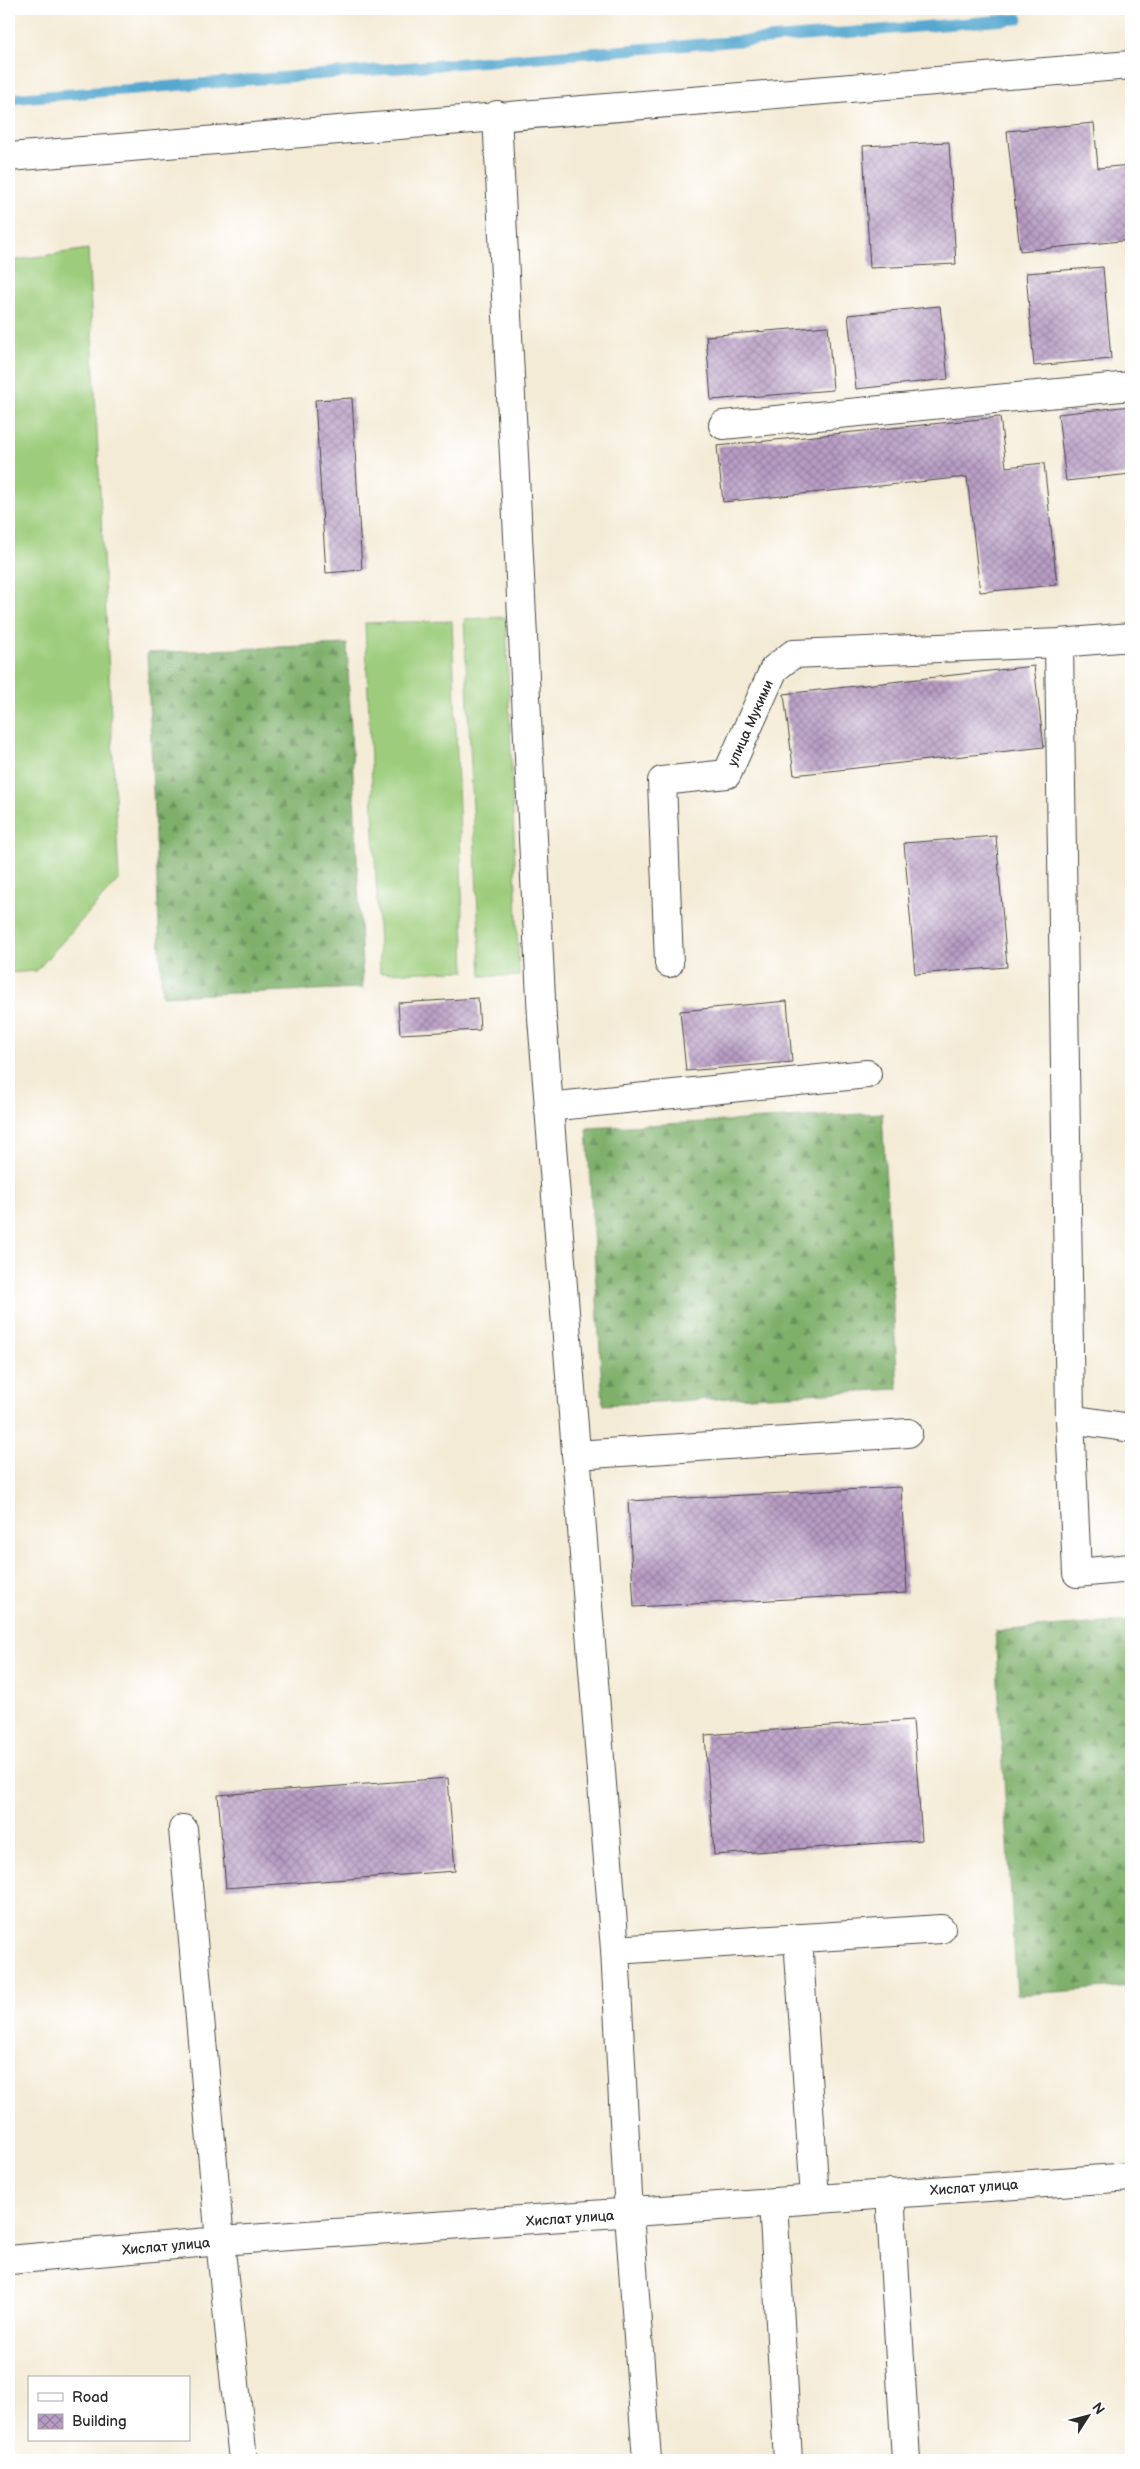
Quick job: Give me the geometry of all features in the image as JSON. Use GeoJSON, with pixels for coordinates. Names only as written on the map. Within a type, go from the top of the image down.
{"type":"FeatureCollection","features":[{"type":"Feature","properties":{"kind":"street"},"geometry":{"type":"LineString","coordinates":[[9,157],[497,115],[1131,65]]}},
{"type":"Feature","properties":{"kind":"street"},"geometry":{"type":"LineString","coordinates":[[497,115],[542,1018],[615,1950],[629,2214],[647,2460]]}},
{"type":"Feature","properties":{"kind":"street"},"geometry":{"type":"LineString","coordinates":[[723,425],[1131,386]]}},
{"type":"Feature","properties":{"kind":"street","name":"улица Мукими"},"geometry":{"type":"LineString","coordinates":[[669,963],[662,781],[727,774],[774,669],[793,654],[1059,643],[1131,637]]}},
{"type":"Feature","properties":{"kind":"street"},"geometry":{"type":"LineString","coordinates":[[1059,643],[1070,1419],[1077,1572],[1131,1568]]}},
{"type":"Feature","properties":{"kind":"street"},"geometry":{"type":"LineString","coordinates":[[548,1108],[867,1074]]}},
{"type":"Feature","properties":{"kind":"street"},"geometry":{"type":"LineString","coordinates":[[1070,1419],[1131,1428]]}},
{"type":"Feature","properties":{"kind":"street"},"geometry":{"type":"LineString","coordinates":[[576,1455],[908,1433]]}},
{"type":"Feature","properties":{"kind":"street"},"geometry":{"type":"LineString","coordinates":[[183,1829],[220,2241],[243,2460]]}},
{"type":"Feature","properties":{"kind":"street"},"geometry":{"type":"LineString","coordinates":[[615,1950],[941,1929]]}},
{"type":"Feature","properties":{"kind":"street"},"geometry":{"type":"LineString","coordinates":[[798,1938],[815,2199]]}},
{"type":"Feature","properties":{"kind":"street","name":"Хислат улица"},"geometry":{"type":"LineString","coordinates":[[9,2260],[220,2241],[629,2214],[890,2193],[1131,2177]]}},
{"type":"Feature","properties":{"kind":"street"},"geometry":{"type":"LineString","coordinates":[[890,2193],[906,2460]]}},
{"type":"Feature","properties":{"kind":"street"},"geometry":{"type":"LineString","coordinates":[[773,2202],[788,2460]]}},
{"type":"Feature","properties":{"kind":"green space"},"geometry":{"type":"Polygon","coordinates":[[[88,249],[119,879],[36,971],[9,973],[9,261],[88,249]]]}},
{"type":"Feature","properties":{"kind":"green space"},"geometry":{"type":"Polygon","coordinates":[[[506,617],[519,976],[481,976],[464,619],[506,617]]]}},
{"type":"Feature","properties":{"kind":"green space"},"geometry":{"type":"Polygon","coordinates":[[[452,621],[465,971],[380,973],[365,623],[452,621]]]}},
{"type":"Feature","properties":{"kind":"green space"},"geometry":{"type":"Polygon","coordinates":[[[347,644],[363,988],[162,996],[147,653],[347,644]]]}},
{"type":"Feature","properties":{"kind":"green space"},"geometry":{"type":"Polygon","coordinates":[[[882,1113],[898,1389],[603,1405],[587,1128],[882,1113]]]}},
{"type":"Feature","properties":{"kind":"green space"},"geometry":{"type":"Polygon","coordinates":[[[1131,1621],[1131,1986],[1017,1995],[995,1631],[1131,1621]]]}},
{"type":"Feature","properties":{"kind":"building"},"geometry":{"type":"Polygon","coordinates":[[[1094,123],[1098,168],[1131,165],[1131,240],[1020,251],[1007,131],[1094,123]]]}},
{"type":"Feature","properties":{"kind":"building"},"geometry":{"type":"Polygon","coordinates":[[[949,142],[956,264],[870,268],[863,146],[949,142]]]}},
{"type":"Feature","properties":{"kind":"building"},"geometry":{"type":"Polygon","coordinates":[[[1103,267],[1111,359],[1034,366],[1026,273],[1103,267]]]}},
{"type":"Feature","properties":{"kind":"building"},"geometry":{"type":"Polygon","coordinates":[[[940,306],[948,379],[856,389],[848,315],[940,306]]]}},
{"type":"Feature","properties":{"kind":"building"},"geometry":{"type":"Polygon","coordinates":[[[828,326],[833,390],[711,400],[706,336],[828,326]]]}},
{"type":"Feature","properties":{"kind":"building"},"geometry":{"type":"Polygon","coordinates":[[[352,398],[362,570],[326,573],[315,400],[352,398]]]}},
{"type":"Feature","properties":{"kind":"building"},"geometry":{"type":"Polygon","coordinates":[[[1131,406],[1131,474],[1066,481],[1058,414],[1131,406]]]}},
{"type":"Feature","properties":{"kind":"building"},"geometry":{"type":"Polygon","coordinates":[[[1000,417],[1006,467],[1044,463],[1057,585],[980,592],[967,477],[723,502],[717,446],[1000,417]]]}},
{"type":"Feature","properties":{"kind":"building"},"geometry":{"type":"Polygon","coordinates":[[[1034,666],[1044,747],[794,775],[784,694],[1034,666]]]}},
{"type":"Feature","properties":{"kind":"building"},"geometry":{"type":"Polygon","coordinates":[[[996,836],[1007,967],[915,974],[904,843],[996,836]]]}},
{"type":"Feature","properties":{"kind":"building"},"geometry":{"type":"Polygon","coordinates":[[[478,998],[480,1030],[400,1034],[398,1003],[478,998]]]}},
{"type":"Feature","properties":{"kind":"building"},"geometry":{"type":"Polygon","coordinates":[[[787,1001],[792,1062],[686,1071],[680,1011],[787,1001]]]}},
{"type":"Feature","properties":{"kind":"building"},"geometry":{"type":"Polygon","coordinates":[[[901,1487],[907,1593],[634,1607],[628,1501],[901,1487]]]}},
{"type":"Feature","properties":{"kind":"building"},"geometry":{"type":"Polygon","coordinates":[[[913,1720],[922,1840],[714,1855],[705,1735],[913,1720]]]}},
{"type":"Feature","properties":{"kind":"building"},"geometry":{"type":"Polygon","coordinates":[[[448,1778],[455,1871],[226,1888],[218,1795],[448,1778]]]}},
{"type":"Feature","properties":{"kind":"waterway"},"geometry":{"type":"LineString","coordinates":[[9,99],[1018,19]]}}]}
